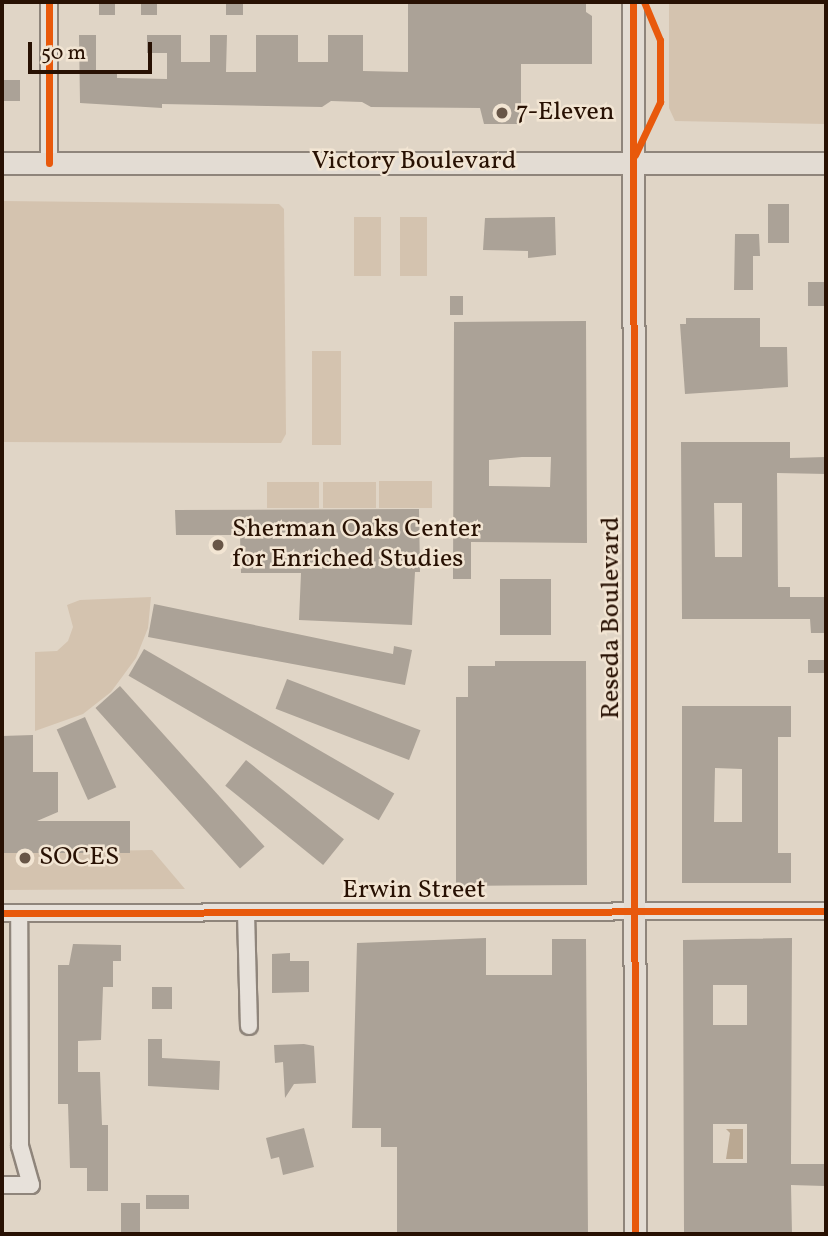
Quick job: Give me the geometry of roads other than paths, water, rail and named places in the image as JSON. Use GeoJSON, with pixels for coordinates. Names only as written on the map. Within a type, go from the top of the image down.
{"type":"FeatureCollection","features":[{"type":"Feature","properties":{"kind":"main road","name":"Reseda Boulevard"},"geometry":{"type":"LineString","coordinates":[[632,2],[635,1234]]}},
{"type":"Feature","properties":{"kind":"main road","name":"Victory Boulevard"},"geometry":{"type":"LineString","coordinates":[[2,163],[826,163]]}},
{"type":"Feature","properties":{"kind":"street"},"geometry":{"type":"LineString","coordinates":[[49,2],[50,163]]}},
{"type":"Feature","properties":{"kind":"street","name":"Erwin Street"},"geometry":{"type":"LineString","coordinates":[[2,913],[826,911]]}},
{"type":"Feature","properties":{"kind":"street"},"geometry":{"type":"LineString","coordinates":[[2,1185],[31,1185],[20,1146],[19,913]]}},
{"type":"Feature","properties":{"kind":"street"},"geometry":{"type":"LineString","coordinates":[[246,913],[249,1026]]}},
{"type":"Feature","properties":{"kind":"place","name":"7-Eleven"},"geometry":{"type":"Point","coordinates":[502,113]}},
{"type":"Feature","properties":{"kind":"place","name":"Sherman Oaks Center for Enriched Studies"},"geometry":{"type":"Point","coordinates":[218,545]}},
{"type":"Feature","properties":{"kind":"place","name":"SOCES"},"geometry":{"type":"Point","coordinates":[25,858]}}]}
